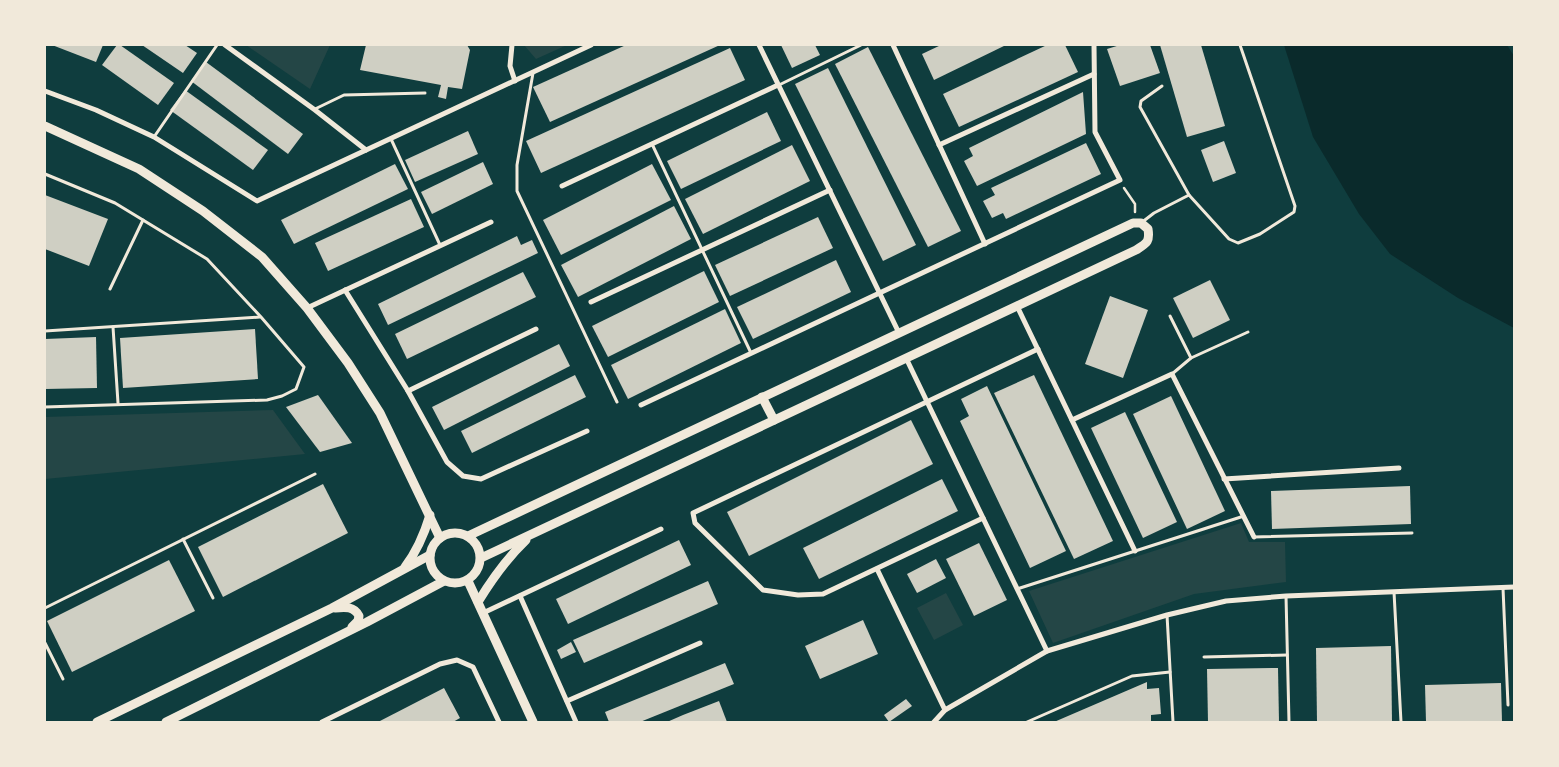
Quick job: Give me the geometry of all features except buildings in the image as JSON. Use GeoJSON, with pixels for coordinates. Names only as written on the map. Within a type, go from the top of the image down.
{"type":"FeatureCollection","features":[{"type":"Feature","properties":{"kind":"street"},"geometry":{"type":"LineString","coordinates":[[225,45],[315,110],[366,150]]}},
{"type":"Feature","properties":{"kind":"street"},"geometry":{"type":"LineString","coordinates":[[512,45],[510,66],[515,81]]}},
{"type":"Feature","properties":{"kind":"street"},"geometry":{"type":"LineString","coordinates":[[45,91],[96,110],[154,137],[256,201],[591,45]]}},
{"type":"Feature","properties":{"kind":"street"},"geometry":{"type":"LineString","coordinates":[[759,45],[899,333]]}},
{"type":"Feature","properties":{"kind":"street"},"geometry":{"type":"LineString","coordinates":[[893,45],[985,244]]}},
{"type":"Feature","properties":{"kind":"street"},"geometry":{"type":"LineString","coordinates":[[641,405],[1120,180],[1095,132],[1094,45]]}},
{"type":"Feature","properties":{"kind":"street"},"geometry":{"type":"LineString","coordinates":[[939,145],[1094,74]]}},
{"type":"Feature","properties":{"kind":"street"},"geometry":{"type":"LineString","coordinates":[[562,186],[778,85]]}},
{"type":"Feature","properties":{"kind":"street"},"geometry":{"type":"LineString","coordinates":[[45,126],[139,168],[203,211],[262,257],[307,308],[348,363],[380,414],[440,538]]}},
{"type":"Feature","properties":{"kind":"street"},"geometry":{"type":"LineString","coordinates":[[591,302],[830,190]]}},
{"type":"Feature","properties":{"kind":"street"},"geometry":{"type":"LineString","coordinates":[[307,308],[490,222]]}},
{"type":"Feature","properties":{"kind":"street"},"geometry":{"type":"LineString","coordinates":[[468,536],[1137,223],[1148,229],[1149,238],[1146,244],[1136,250],[481,558]]}},
{"type":"Feature","properties":{"kind":"street"},"geometry":{"type":"LineString","coordinates":[[345,290],[408,392],[447,462],[463,476],[481,479],[588,431]]}},
{"type":"Feature","properties":{"kind":"street"},"geometry":{"type":"LineString","coordinates":[[1017,306],[1135,551]]}},
{"type":"Feature","properties":{"kind":"street"},"geometry":{"type":"LineString","coordinates":[[408,392],[536,329]]}},
{"type":"Feature","properties":{"kind":"street"},"geometry":{"type":"LineString","coordinates":[[983,518],[823,594],[798,595],[763,590],[694,523],[693,512],[1038,349]]}},
{"type":"Feature","properties":{"kind":"street"},"geometry":{"type":"LineString","coordinates":[[906,358],[1047,652]]}},
{"type":"Feature","properties":{"kind":"street"},"geometry":{"type":"LineString","coordinates":[[1072,420],[1172,374],[1254,537]]}},
{"type":"Feature","properties":{"kind":"street"},"geometry":{"type":"LineString","coordinates":[[762,397],[774,420]]}},
{"type":"Feature","properties":{"kind":"street"},"geometry":{"type":"LineString","coordinates":[[1224,479],[1400,468]]}},
{"type":"Feature","properties":{"kind":"street"},"geometry":{"type":"LineString","coordinates":[[403,570],[416,553],[430,515]]}},
{"type":"Feature","properties":{"kind":"street"},"geometry":{"type":"LineString","coordinates":[[483,613],[661,529]]}},
{"type":"Feature","properties":{"kind":"street"},"geometry":{"type":"LineString","coordinates":[[454,533],[468,536],[475,542],[481,558],[478,571],[468,581],[460,584],[451,584],[437,577],[432,570],[430,555],[440,538],[454,533]]}},
{"type":"Feature","properties":{"kind":"street"},"geometry":{"type":"LineString","coordinates":[[478,602],[494,575],[510,555],[531,534]]}},
{"type":"Feature","properties":{"kind":"street"},"geometry":{"type":"LineString","coordinates":[[97,722],[332,608],[430,555]]}},
{"type":"Feature","properties":{"kind":"street"},"geometry":{"type":"LineString","coordinates":[[877,568],[945,710]]}},
{"type":"Feature","properties":{"kind":"street"},"geometry":{"type":"LineString","coordinates":[[166,722],[349,631],[444,581]]}},
{"type":"Feature","properties":{"kind":"street"},"geometry":{"type":"LineString","coordinates":[[468,581],[533,722]]}},
{"type":"Feature","properties":{"kind":"street"},"geometry":{"type":"LineString","coordinates":[[934,722],[945,710],[1047,652],[1167,615],[1226,601],[1286,596],[1514,587]]}},
{"type":"Feature","properties":{"kind":"street"},"geometry":{"type":"LineString","coordinates":[[520,596],[576,722]]}},
{"type":"Feature","properties":{"kind":"street"},"geometry":{"type":"LineString","coordinates":[[332,608],[352,608],[357,611],[358,621],[349,631]]}},
{"type":"Feature","properties":{"kind":"street"},"geometry":{"type":"LineString","coordinates":[[567,701],[700,643]]}},
{"type":"Feature","properties":{"kind":"street"},"geometry":{"type":"LineString","coordinates":[[322,722],[440,664],[457,660],[473,667],[499,722]]}},
{"type":"Feature","properties":{"kind":"lane"},"geometry":{"type":"LineString","coordinates":[[154,137],[217,45]]}},
{"type":"Feature","properties":{"kind":"lane"},"geometry":{"type":"LineString","coordinates":[[778,85],[861,45]]}},
{"type":"Feature","properties":{"kind":"lane"},"geometry":{"type":"LineString","coordinates":[[1162,86],[1141,101],[1140,107],[1163,151],[1189,194],[1229,240],[1238,243],[1260,234],[1294,212],[1295,206],[1240,45]]}},
{"type":"Feature","properties":{"kind":"lane"},"geometry":{"type":"LineString","coordinates":[[533,72],[517,164],[517,191],[617,402]]}},
{"type":"Feature","properties":{"kind":"lane"},"geometry":{"type":"LineString","coordinates":[[315,110],[344,94],[425,93]]}},
{"type":"Feature","properties":{"kind":"lane"},"geometry":{"type":"LineString","coordinates":[[390,139],[440,246]]}},
{"type":"Feature","properties":{"kind":"lane"},"geometry":{"type":"LineString","coordinates":[[652,144],[751,354]]}},
{"type":"Feature","properties":{"kind":"lane"},"geometry":{"type":"LineString","coordinates":[[45,174],[115,202],[206,259],[261,317],[304,367],[296,389],[282,396],[267,400],[45,407]]}},
{"type":"Feature","properties":{"kind":"lane"},"geometry":{"type":"LineString","coordinates":[[1137,223],[1189,194]]}},
{"type":"Feature","properties":{"kind":"lane"},"geometry":{"type":"LineString","coordinates":[[110,289],[143,220]]}},
{"type":"Feature","properties":{"kind":"lane"},"geometry":{"type":"LineString","coordinates":[[1170,316],[1192,358]]}},
{"type":"Feature","properties":{"kind":"lane"},"geometry":{"type":"LineString","coordinates":[[45,332],[261,317]]}},
{"type":"Feature","properties":{"kind":"lane"},"geometry":{"type":"LineString","coordinates":[[113,327],[118,404]]}},
{"type":"Feature","properties":{"kind":"lane"},"geometry":{"type":"LineString","coordinates":[[1172,374],[1192,358],[1248,332]]}},
{"type":"Feature","properties":{"kind":"lane"},"geometry":{"type":"LineString","coordinates":[[45,608],[315,474]]}},
{"type":"Feature","properties":{"kind":"lane"},"geometry":{"type":"LineString","coordinates":[[1016,589],[1244,516]]}},
{"type":"Feature","properties":{"kind":"lane"},"geometry":{"type":"LineString","coordinates":[[1254,537],[1412,533]]}},
{"type":"Feature","properties":{"kind":"lane"},"geometry":{"type":"LineString","coordinates":[[183,540],[213,598]]}},
{"type":"Feature","properties":{"kind":"lane"},"geometry":{"type":"LineString","coordinates":[[1503,588],[1508,706]]}},
{"type":"Feature","properties":{"kind":"lane"},"geometry":{"type":"LineString","coordinates":[[1394,592],[1401,722]]}},
{"type":"Feature","properties":{"kind":"lane"},"geometry":{"type":"LineString","coordinates":[[1286,596],[1289,722]]}},
{"type":"Feature","properties":{"kind":"lane"},"geometry":{"type":"LineString","coordinates":[[1167,615],[1174,722]]}},
{"type":"Feature","properties":{"kind":"lane"},"geometry":{"type":"LineString","coordinates":[[45,642],[63,679]]}},
{"type":"Feature","properties":{"kind":"lane"},"geometry":{"type":"LineString","coordinates":[[1204,657],[1287,655]]}},
{"type":"Feature","properties":{"kind":"lane"},"geometry":{"type":"LineString","coordinates":[[1027,722],[1132,676],[1170,672]]}},
{"type":"Feature","properties":{"kind":"path"},"geometry":{"type":"LineString","coordinates":[[1120,180],[1134,204],[1137,223]]}},
{"type":"Feature","properties":{"kind":"shaded area"},"geometry":{"type":"Polygon","coordinates":[[[246,45],[330,45],[310,89],[246,45]]]}},
{"type":"Feature","properties":{"kind":"shaded area"},"geometry":{"type":"Polygon","coordinates":[[[524,45],[567,45],[536,59],[524,45]]]}},
{"type":"Feature","properties":{"kind":"shaded area"},"geometry":{"type":"Polygon","coordinates":[[[1284,45],[1507,45],[1514,56],[1514,328],[1458,298],[1390,254],[1359,214],[1313,137],[1284,45]]]}},
{"type":"Feature","properties":{"kind":"shaded area"},"geometry":{"type":"Polygon","coordinates":[[[273,410],[305,454],[45,479],[45,417],[273,410]]]}},
{"type":"Feature","properties":{"kind":"shaded area"},"geometry":{"type":"Polygon","coordinates":[[[1241,523],[1249,542],[1285,542],[1286,582],[1194,594],[1053,643],[1029,591],[1241,523]]]}},
{"type":"Feature","properties":{"kind":"shaded area"},"geometry":{"type":"Polygon","coordinates":[[[946,593],[963,625],[934,640],[917,608],[946,593]]]}}]}
